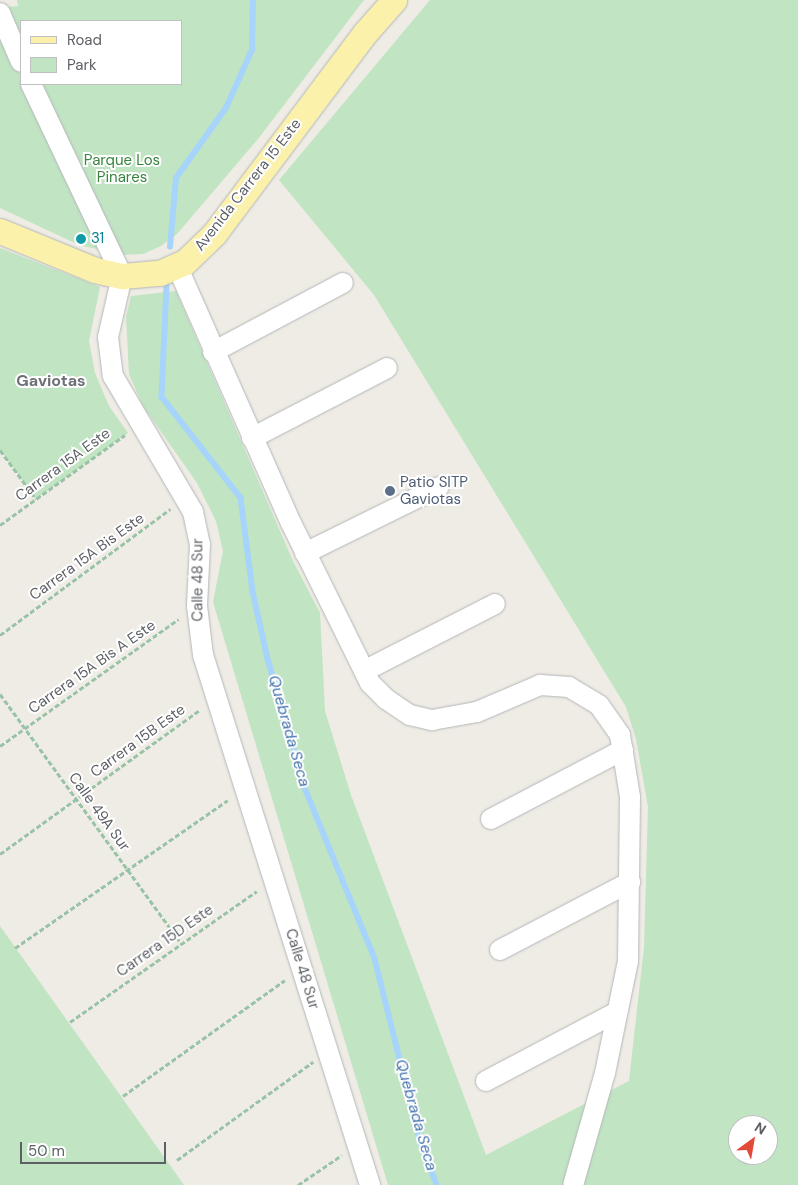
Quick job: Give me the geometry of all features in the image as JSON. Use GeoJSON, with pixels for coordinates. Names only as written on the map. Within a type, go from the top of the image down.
{"type":"FeatureCollection","features":[{"type":"Feature","properties":{"kind":"main road","name":"Avenida Carrera 15 Este"},"geometry":{"type":"LineString","coordinates":[[0,231],[87,267],[122,276],[160,273],[177,266],[214,234],[365,33],[394,0]]}},
{"type":"Feature","properties":{"kind":"street"},"geometry":{"type":"LineString","coordinates":[[0,13],[20,60]]}},
{"type":"Feature","properties":{"kind":"street"},"geometry":{"type":"LineString","coordinates":[[32,85],[122,276]]}},
{"type":"Feature","properties":{"kind":"street"},"geometry":{"type":"LineString","coordinates":[[177,266],[252,438],[370,683],[398,709],[432,720],[477,712],[540,685],[569,687],[599,705],[620,735],[630,797],[630,941],[605,1073],[572,1185]]}},
{"type":"Feature","properties":{"kind":"street","name":"Calle 48 Sur"},"geometry":{"type":"LineString","coordinates":[[122,276],[109,324],[108,350],[118,388],[186,498],[200,544],[197,606],[203,654],[370,1185]]}},
{"type":"Feature","properties":{"kind":"street"},"geometry":{"type":"LineString","coordinates":[[213,352],[343,284]]}},
{"type":"Feature","properties":{"kind":"street"},"geometry":{"type":"LineString","coordinates":[[252,438],[387,368]]}},
{"type":"Feature","properties":{"kind":"street"},"geometry":{"type":"LineString","coordinates":[[306,552],[439,488]]}},
{"type":"Feature","properties":{"kind":"street"},"geometry":{"type":"LineString","coordinates":[[364,672],[495,604]]}},
{"type":"Feature","properties":{"kind":"street"},"geometry":{"type":"LineString","coordinates":[[491,819],[623,750]]}},
{"type":"Feature","properties":{"kind":"street"},"geometry":{"type":"LineString","coordinates":[[500,950],[630,882]]}},
{"type":"Feature","properties":{"kind":"street"},"geometry":{"type":"LineString","coordinates":[[486,1081],[618,1012]]}},
{"type":"Feature","properties":{"kind":"path","name":"Carrera 15A Este"},"geometry":{"type":"LineString","coordinates":[[0,525],[140,424]]}},
{"type":"Feature","properties":{"kind":"path"},"geometry":{"type":"LineString","coordinates":[[0,450],[36,499]]}},
{"type":"Feature","properties":{"kind":"path","name":"Carrera 15A Bis Este"},"geometry":{"type":"LineString","coordinates":[[0,635],[186,498]]}},
{"type":"Feature","properties":{"kind":"path","name":"Carrera 15A Bis A Este"},"geometry":{"type":"LineString","coordinates":[[0,746],[197,606]]}},
{"type":"Feature","properties":{"kind":"path","name":"Calle 49A Sur"},"geometry":{"type":"LineString","coordinates":[[0,694],[181,943]]}},
{"type":"Feature","properties":{"kind":"path","name":"Carrera 15B Este"},"geometry":{"type":"LineString","coordinates":[[0,854],[216,698]]}},
{"type":"Feature","properties":{"kind":"path"},"geometry":{"type":"LineString","coordinates":[[15,948],[245,788]]}},
{"type":"Feature","properties":{"kind":"path","name":"Carrera 15D Este"},"geometry":{"type":"LineString","coordinates":[[70,1022],[274,879]]}},
{"type":"Feature","properties":{"kind":"path"},"geometry":{"type":"LineString","coordinates":[[123,1096],[302,968]]}},
{"type":"Feature","properties":{"kind":"path"},"geometry":{"type":"LineString","coordinates":[[177,1160],[328,1052]]}},
{"type":"Feature","properties":{"kind":"path"},"geometry":{"type":"LineString","coordinates":[[298,1185],[357,1145]]}},
{"type":"Feature","properties":{"kind":"green space","name":"Parque Los Pinares"},"geometry":{"type":"Polygon","coordinates":[[[17,0],[364,0],[258,139],[177,234],[161,246],[143,254],[123,255],[79,245],[0,208],[0,8],[18,6],[17,0]]]}},
{"type":"Feature","properties":{"kind":"green space"},"geometry":{"type":"Polygon","coordinates":[[[430,0],[798,0],[798,1185],[388,1185],[213,602],[223,551],[216,521],[197,483],[143,406],[129,374],[126,317],[131,296],[176,291],[293,561],[320,613],[325,711],[351,795],[486,1155],[629,1081],[644,947],[648,807],[636,739],[626,707],[374,295],[279,180],[430,0]]]}},
{"type":"Feature","properties":{"kind":"green space"},"geometry":{"type":"Polygon","coordinates":[[[0,248],[100,287],[89,341],[95,373],[109,406],[128,433],[36,499],[0,450],[0,248]]]}},
{"type":"Feature","properties":{"kind":"green space"},"geometry":{"type":"Polygon","coordinates":[[[0,926],[184,1185],[0,1185],[0,926]]]}},
{"type":"Feature","properties":{"kind":"waterway","name":"Quebrada Seca"},"geometry":{"type":"LineString","coordinates":[[170,247],[176,178],[226,108],[252,50],[253,0]]}},
{"type":"Feature","properties":{"kind":"waterway","name":"Quebrada Seca"},"geometry":{"type":"LineString","coordinates":[[167,286],[162,397],[241,498],[253,592],[268,659],[305,788],[375,959],[421,1143],[437,1185]]}},
{"type":"Feature","properties":{"kind":"place","name":"31"},"geometry":{"type":"Point","coordinates":[81,239]}},
{"type":"Feature","properties":{"kind":"place","name":"Patio SITP Gaviotas"},"geometry":{"type":"Point","coordinates":[390,491]}},
{"type":"Feature","properties":{"kind":"district","name":"Gaviotas"},"geometry":{"type":"Point","coordinates":[51,381]}}]}
